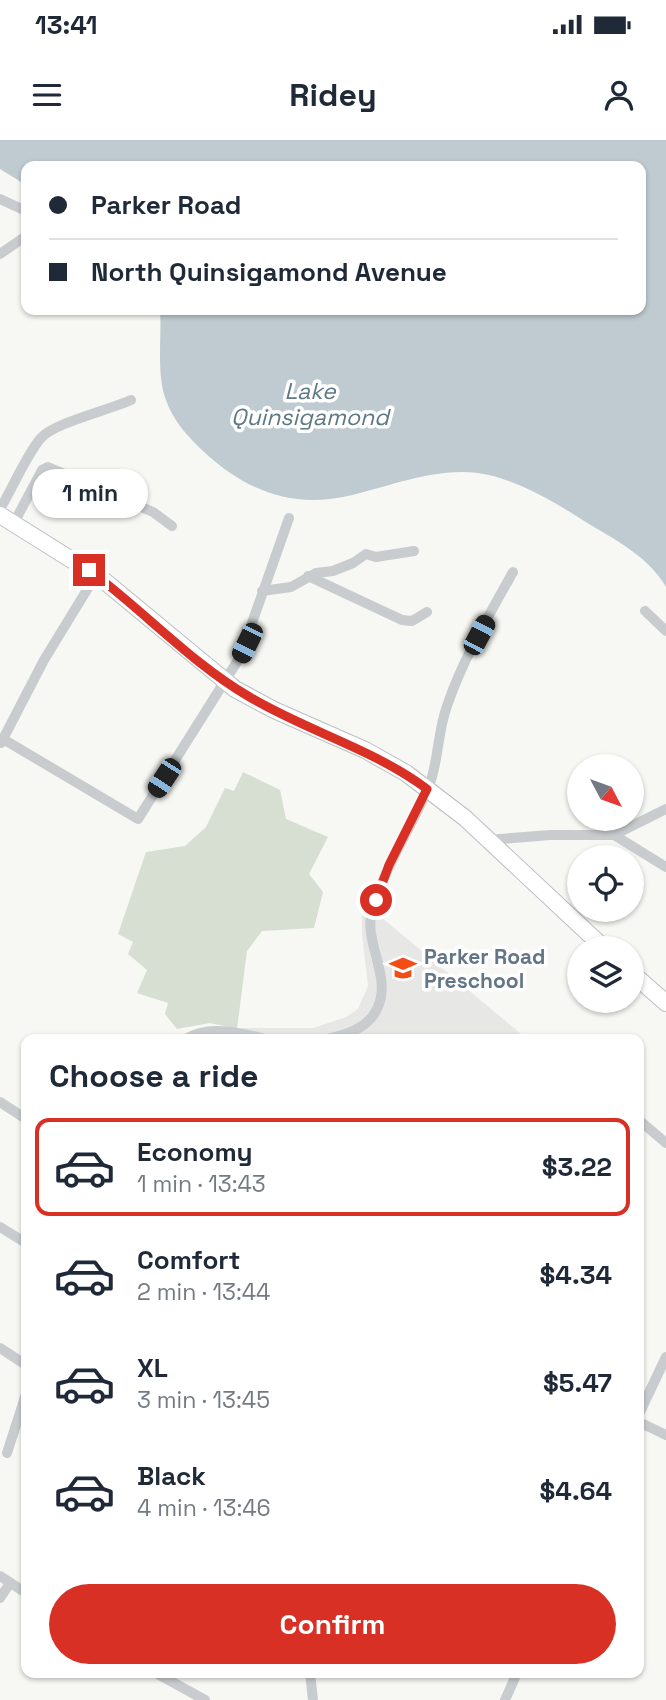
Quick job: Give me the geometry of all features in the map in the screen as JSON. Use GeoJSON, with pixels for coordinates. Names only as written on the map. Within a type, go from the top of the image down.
{"type":"FeatureCollection","features":[{"type":"Feature","properties":{"kind":"main road"},"geometry":{"type":"LineString","coordinates":[[5,515],[96,575],[225,681],[266,706],[380,758],[427,789],[488,840],[591,936]]}},
{"type":"Feature","properties":{"kind":"main road"},"geometry":{"type":"LineString","coordinates":[[644,984],[666,1003]]}},
{"type":"Feature","properties":{"kind":"street"},"geometry":{"type":"LineString","coordinates":[[0,200],[21,206]]}},
{"type":"Feature","properties":{"kind":"street"},"geometry":{"type":"LineString","coordinates":[[0,254],[21,239]]}},
{"type":"Feature","properties":{"kind":"street"},"geometry":{"type":"LineString","coordinates":[[5,515],[9,493],[41,437],[67,422],[103,413],[131,400]]}},
{"type":"Feature","properties":{"kind":"street"},"geometry":{"type":"LineString","coordinates":[[5,515],[26,501],[42,470],[48,467],[153,512],[172,526]]}},
{"type":"Feature","properties":{"kind":"street"},"geometry":{"type":"LineString","coordinates":[[9,493],[26,501]]}},
{"type":"Feature","properties":{"kind":"street"},"geometry":{"type":"LineString","coordinates":[[96,575],[44,660],[2,742],[138,819],[247,643],[262,591],[289,518]]}},
{"type":"Feature","properties":{"kind":"street"},"geometry":{"type":"LineString","coordinates":[[262,591],[291,587],[308,576],[333,571],[366,554],[376,557],[414,551]]}},
{"type":"Feature","properties":{"kind":"street"},"geometry":{"type":"LineString","coordinates":[[340,1034],[365,1025],[378,1007],[381,977],[370,934],[371,914],[389,865],[435,768],[446,708],[464,662],[513,572]]}},
{"type":"Feature","properties":{"kind":"street"},"geometry":{"type":"LineString","coordinates":[[308,576],[402,620],[412,621],[427,612]]}},
{"type":"Feature","properties":{"kind":"street"},"geometry":{"type":"LineString","coordinates":[[645,611],[666,631]]}},
{"type":"Feature","properties":{"kind":"street"},"geometry":{"type":"LineString","coordinates":[[488,840],[550,835],[614,835],[666,809]]}},
{"type":"Feature","properties":{"kind":"street"},"geometry":{"type":"LineString","coordinates":[[614,835],[666,867]]}},
{"type":"Feature","properties":{"kind":"street"},"geometry":{"type":"LineString","coordinates":[[213,1034],[239,1034]]}},
{"type":"Feature","properties":{"kind":"street"},"geometry":{"type":"LineString","coordinates":[[0,1102],[21,1116]]}},
{"type":"Feature","properties":{"kind":"street"},"geometry":{"type":"LineString","coordinates":[[644,1123],[666,1143]]}},
{"type":"Feature","properties":{"kind":"street"},"geometry":{"type":"LineString","coordinates":[[0,1227],[21,1240]]}},
{"type":"Feature","properties":{"kind":"street"},"geometry":{"type":"LineString","coordinates":[[0,1348],[21,1362]]}},
{"type":"Feature","properties":{"kind":"street"},"geometry":{"type":"LineString","coordinates":[[644,1403],[666,1357]]}},
{"type":"Feature","properties":{"kind":"street"},"geometry":{"type":"LineString","coordinates":[[7,1453],[21,1410]]}},
{"type":"Feature","properties":{"kind":"street"},"geometry":{"type":"LineString","coordinates":[[644,1424],[666,1435]]}},
{"type":"Feature","properties":{"kind":"street"},"geometry":{"type":"LineString","coordinates":[[0,1598],[5,1579],[21,1590]]}},
{"type":"Feature","properties":{"kind":"street"},"geometry":{"type":"LineString","coordinates":[[165,1678],[205,1700]]}},
{"type":"Feature","properties":{"kind":"street"},"geometry":{"type":"LineString","coordinates":[[311,1678],[313,1700]]}},
{"type":"Feature","properties":{"kind":"street"},"geometry":{"type":"LineString","coordinates":[[505,1700],[515,1678]]}},
{"type":"Feature","properties":{"kind":"shaded area"},"geometry":{"type":"Polygon","coordinates":[[[243,772],[280,790],[286,819],[328,837],[309,874],[323,892],[314,928],[262,931],[247,951],[237,1029],[210,1023],[177,1029],[165,1014],[168,1003],[137,993],[147,970],[128,954],[133,942],[118,934],[146,852],[185,846],[206,827],[225,788],[234,791],[243,772]]]}},
{"type":"Feature","properties":{"kind":"shaded area","name":"Parker Road Preschool"},"geometry":{"type":"Polygon","coordinates":[[[362,903],[521,1034],[239,1034],[241,1028],[313,1028],[346,1017],[358,1009],[368,986],[362,934],[362,903]]]}},
{"type":"Feature","properties":{"kind":"water","name":"Lake Quinsigamond"},"geometry":{"type":"Polygon","coordinates":[[[0,140],[666,140],[666,587],[642,558],[621,543],[536,493],[493,476],[444,473],[323,500],[285,497],[250,485],[218,464],[197,446],[181,427],[166,400],[160,367],[160,315],[646,315],[646,161],[21,161],[21,182],[0,169],[0,140]]]}},
{"type":"Feature","properties":{"kind":"place","name":"Parker Road Preschool"},"geometry":{"type":"Point","coordinates":[403,968]}},
{"type":"Feature","properties":{"kind":"route"},"geometry":{"type":"LineString","coordinates":[[89,570],[235,689],[274,710],[380,758],[427,789],[389,865],[376,900]]}}]}
